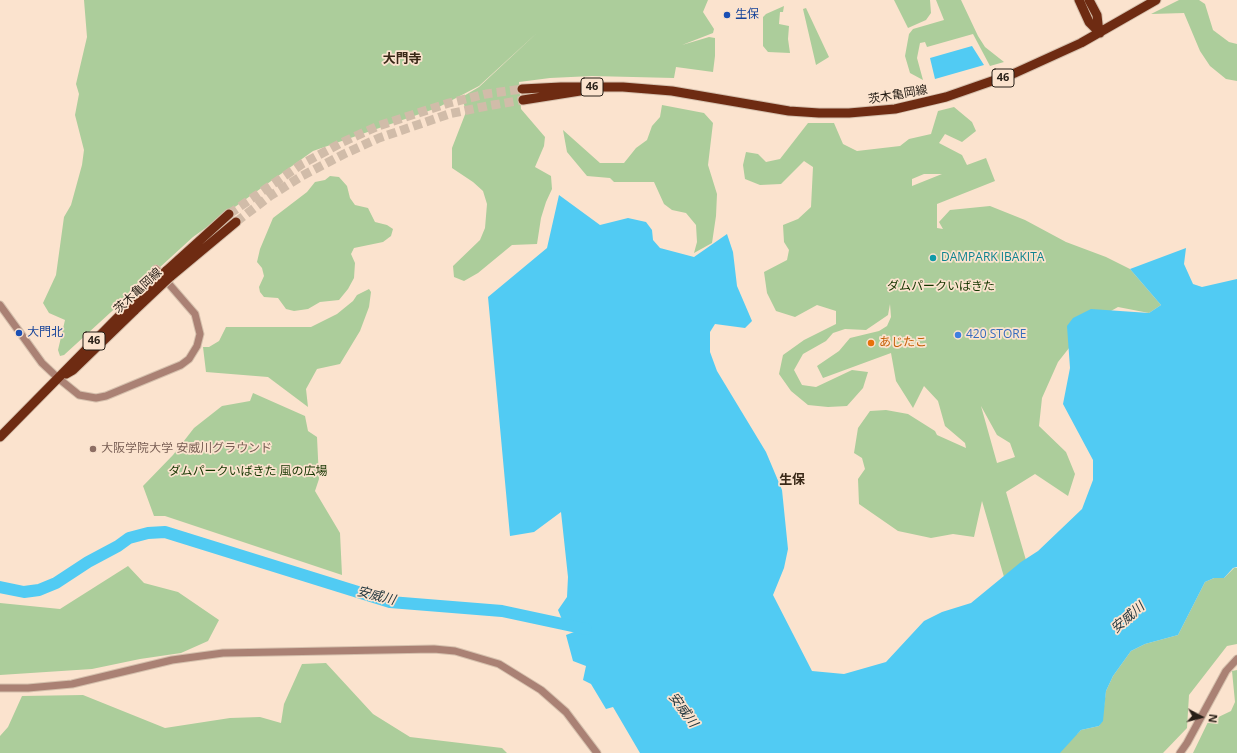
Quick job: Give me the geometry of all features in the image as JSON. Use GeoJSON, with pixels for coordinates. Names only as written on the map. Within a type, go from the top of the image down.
{"type":"FeatureCollection","features":[{"type":"Feature","properties":{"kind":"main road"},"geometry":{"type":"LineString","coordinates":[[1079,0],[1089,22],[1100,33]]}},
{"type":"Feature","properties":{"kind":"main road"},"geometry":{"type":"LineString","coordinates":[[1089,0],[1097,15],[1100,33]]}},
{"type":"Feature","properties":{"kind":"main road","name":"茨木亀岡線"},"geometry":{"type":"LineString","coordinates":[[522,89],[561,91],[623,87],[672,92],[804,112],[849,113],[882,111],[928,102],[986,84],[1055,56],[1100,33],[1156,0]]}},
{"type":"Feature","properties":{"kind":"main road","name":"茨木亀岡線"},"geometry":{"type":"LineString","coordinates":[[522,100],[561,91]]}},
{"type":"Feature","properties":{"kind":"main road","name":"茨木亀岡線"},"geometry":{"type":"LineString","coordinates":[[0,437],[58,378],[229,214]]}},
{"type":"Feature","properties":{"kind":"main road","name":"茨木亀岡線"},"geometry":{"type":"LineString","coordinates":[[168,274],[236,222]]}},
{"type":"Feature","properties":{"kind":"street"},"geometry":{"type":"LineString","coordinates":[[0,305],[42,363],[58,378],[70,388],[87,397],[106,396],[171,370],[188,359],[199,339],[198,320],[191,308],[156,269]]}},
{"type":"Feature","properties":{"kind":"street"},"geometry":{"type":"LineString","coordinates":[[0,688],[28,688],[82,683],[172,660],[223,653],[434,649],[470,654],[499,664],[542,690],[566,712],[597,753]]}},
{"type":"Feature","properties":{"kind":"street"},"geometry":{"type":"LineString","coordinates":[[1180,753],[1201,719],[1226,671],[1237,659]]}},
{"type":"Feature","properties":{"kind":"green space"},"geometry":{"type":"Polygon","coordinates":[[[84,0],[708,0],[703,12],[714,29],[713,33],[682,45],[709,37],[715,38],[715,56],[713,72],[676,67],[674,78],[592,76],[550,78],[519,82],[521,109],[545,137],[544,146],[535,167],[551,176],[552,189],[541,218],[537,244],[512,245],[478,273],[464,281],[454,277],[453,266],[480,240],[485,228],[487,204],[483,191],[473,182],[452,168],[452,148],[466,112],[462,97],[479,87],[539,31],[479,86],[437,108],[313,151],[193,237],[64,355],[60,356],[58,350],[65,320],[49,313],[43,303],[56,275],[64,217],[71,205],[82,165],[84,150],[75,115],[79,94],[76,84],[87,37],[84,0]]]}},
{"type":"Feature","properties":{"kind":"green space"},"geometry":{"type":"Polygon","coordinates":[[[894,0],[930,0],[931,13],[926,20],[908,28],[894,0]]]}},
{"type":"Feature","properties":{"kind":"green space"},"geometry":{"type":"Polygon","coordinates":[[[936,0],[961,0],[978,36],[985,47],[1004,62],[990,66],[973,34],[927,47],[925,42],[920,43],[917,58],[923,80],[910,73],[905,56],[909,34],[913,29],[944,20],[936,0]]]}},
{"type":"Feature","properties":{"kind":"green space"},"geometry":{"type":"Polygon","coordinates":[[[1179,0],[1199,0],[1205,4],[1213,30],[1229,42],[1237,44],[1237,81],[1226,79],[1210,66],[1200,51],[1184,13],[1151,14],[1179,0]]]}},
{"type":"Feature","properties":{"kind":"green space"},"geometry":{"type":"Polygon","coordinates":[[[784,6],[783,12],[780,12],[779,24],[789,26],[788,39],[790,53],[768,52],[763,46],[763,17],[766,14],[784,6]]]}},
{"type":"Feature","properties":{"kind":"green space"},"geometry":{"type":"Polygon","coordinates":[[[806,8],[829,57],[816,65],[803,9],[806,8]]]}},
{"type":"Feature","properties":{"kind":"green space"},"geometry":{"type":"Polygon","coordinates":[[[662,105],[704,113],[713,123],[708,165],[717,194],[716,216],[712,243],[694,253],[697,242],[696,225],[686,213],[672,210],[664,204],[654,182],[614,182],[610,178],[587,176],[567,152],[563,130],[600,163],[624,163],[636,148],[647,140],[652,126],[660,117],[662,105]]]}},
{"type":"Feature","properties":{"kind":"green space","name":"ダムパークいばきた"},"geometry":{"type":"Polygon","coordinates":[[[954,107],[972,122],[976,131],[962,142],[945,134],[939,143],[962,155],[967,165],[986,158],[995,181],[937,204],[937,228],[943,229],[939,222],[950,210],[990,206],[1025,220],[1066,242],[1106,257],[1130,269],[1161,305],[1149,313],[1118,307],[1088,324],[1058,362],[1042,398],[1039,426],[1066,452],[1075,474],[1068,496],[1035,474],[1006,492],[1077,734],[1081,730],[1099,726],[1102,721],[1106,691],[1113,676],[1131,651],[1145,644],[1178,635],[1205,582],[1214,578],[1224,578],[1234,568],[1237,568],[1237,644],[1227,646],[1189,695],[1187,728],[1163,753],[1055,753],[982,501],[974,537],[953,534],[931,538],[898,531],[859,504],[858,479],[865,469],[862,458],[854,453],[858,428],[870,411],[886,410],[908,414],[935,431],[937,435],[966,448],[965,443],[945,426],[938,401],[924,386],[913,408],[896,381],[891,353],[823,378],[817,366],[839,351],[850,338],[879,331],[887,326],[891,317],[890,304],[888,315],[866,330],[845,329],[833,333],[826,341],[803,354],[794,370],[802,385],[816,387],[852,370],[868,372],[863,388],[847,406],[828,407],[808,405],[791,391],[779,374],[783,355],[804,340],[836,324],[836,311],[817,305],[795,317],[776,311],[767,293],[764,272],[787,260],[789,250],[784,242],[783,225],[798,219],[811,207],[813,167],[804,161],[781,184],[760,185],[745,179],[743,165],[746,152],[758,154],[766,162],[780,159],[808,123],[834,123],[843,144],[857,151],[900,146],[909,139],[931,134],[938,111],[954,107]],[[924,174],[912,179],[912,186],[942,174],[924,174]],[[981,406],[997,463],[1015,457],[1010,443],[997,435],[981,406]]]}},
{"type":"Feature","properties":{"kind":"green space"},"geometry":{"type":"Polygon","coordinates":[[[330,176],[339,177],[347,186],[350,198],[355,205],[368,208],[375,222],[387,225],[393,229],[391,236],[383,242],[354,248],[351,254],[355,263],[354,278],[348,289],[339,300],[320,302],[308,309],[294,311],[286,309],[278,298],[264,297],[260,292],[259,287],[264,276],[262,268],[257,262],[260,249],[273,218],[307,192],[315,182],[325,180],[330,176]]]}},
{"type":"Feature","properties":{"kind":"green space"},"geometry":{"type":"Polygon","coordinates":[[[369,289],[371,292],[369,307],[360,331],[340,364],[317,369],[306,389],[308,407],[268,377],[206,372],[203,347],[209,347],[219,341],[226,327],[311,327],[337,314],[353,301],[357,295],[369,289]]]}},
{"type":"Feature","properties":{"kind":"green space","name":"ダムパークいばきた 風の広場"},"geometry":{"type":"Polygon","coordinates":[[[253,393],[305,416],[308,431],[317,437],[319,479],[315,491],[340,533],[342,575],[165,516],[154,516],[143,486],[173,455],[194,428],[222,406],[250,401],[253,393]]]}},
{"type":"Feature","properties":{"kind":"green space"},"geometry":{"type":"Polygon","coordinates":[[[128,566],[144,583],[178,592],[219,620],[208,641],[181,653],[140,659],[92,669],[0,675],[0,603],[60,609],[128,566]]]}},
{"type":"Feature","properties":{"kind":"green space"},"geometry":{"type":"Polygon","coordinates":[[[326,663],[373,714],[410,737],[502,748],[507,753],[0,753],[0,736],[8,727],[22,696],[83,695],[165,728],[230,718],[260,717],[281,723],[284,704],[302,664],[326,663]]]}},
{"type":"Feature","properties":{"kind":"green space"},"geometry":{"type":"Polygon","coordinates":[[[1237,670],[1237,753],[1193,753],[1208,722],[1231,711],[1235,702],[1232,671],[1237,670]]]}},
{"type":"Feature","properties":{"kind":"water"},"geometry":{"type":"Polygon","coordinates":[[[972,46],[984,65],[935,79],[930,58],[972,46]]]}},
{"type":"Feature","properties":{"kind":"water"},"geometry":{"type":"Polygon","coordinates":[[[559,195],[600,225],[628,218],[646,222],[652,230],[653,240],[660,248],[694,257],[727,234],[733,252],[737,286],[752,321],[745,328],[715,324],[710,332],[710,352],[717,371],[766,452],[782,490],[788,549],[784,568],[773,595],[812,671],[844,674],[886,662],[924,621],[942,612],[971,603],[1021,562],[1038,551],[1082,509],[1093,480],[1093,460],[1063,404],[1070,368],[1067,326],[1073,318],[1091,309],[1149,313],[1161,305],[1130,269],[1186,248],[1184,264],[1193,284],[1202,287],[1237,279],[1237,567],[1233,568],[1224,578],[1214,578],[1205,582],[1178,635],[1145,644],[1131,651],[1113,676],[1106,691],[1103,721],[1099,726],[1081,730],[1060,753],[640,753],[613,707],[606,709],[591,684],[583,680],[586,666],[573,661],[566,635],[574,632],[571,620],[563,622],[558,610],[567,597],[568,577],[561,512],[534,532],[510,536],[488,297],[547,248],[559,195]]]}},
{"type":"Feature","properties":{"kind":"waterway","name":"安威川"},"geometry":{"type":"LineString","coordinates":[[0,587],[24,592],[39,590],[56,583],[129,538],[148,533],[165,532],[390,602],[502,611],[586,629]]}},
{"type":"Feature","properties":{"kind":"tunnel"},"geometry":{"type":"LineString","coordinates":[[229,214],[302,164],[343,142],[378,126],[449,103],[486,94],[522,89]]}},
{"type":"Feature","properties":{"kind":"tunnel"},"geometry":{"type":"LineString","coordinates":[[236,222],[270,196],[302,176],[379,138],[449,114],[523,100]]}},
{"type":"Feature","properties":{"kind":"place","name":"生保"},"geometry":{"type":"Point","coordinates":[727,15]}},
{"type":"Feature","properties":{"kind":"place","name":"DAMPARK IBAKITA"},"geometry":{"type":"Point","coordinates":[933,258]}},
{"type":"Feature","properties":{"kind":"place","name":"大門北"},"geometry":{"type":"Point","coordinates":[19,333]}},
{"type":"Feature","properties":{"kind":"place","name":"420 STORE"},"geometry":{"type":"Point","coordinates":[958,335]}},
{"type":"Feature","properties":{"kind":"place","name":"あじたこ"},"geometry":{"type":"Point","coordinates":[871,343]}},
{"type":"Feature","properties":{"kind":"place","name":"大阪学院大学 安威川グラウンド"},"geometry":{"type":"Point","coordinates":[93,449]}},
{"type":"Feature","properties":{"kind":"district","name":"大門寺"},"geometry":{"type":"Point","coordinates":[402,59]}},
{"type":"Feature","properties":{"kind":"district","name":"生保"},"geometry":{"type":"Point","coordinates":[792,480]}}]}
